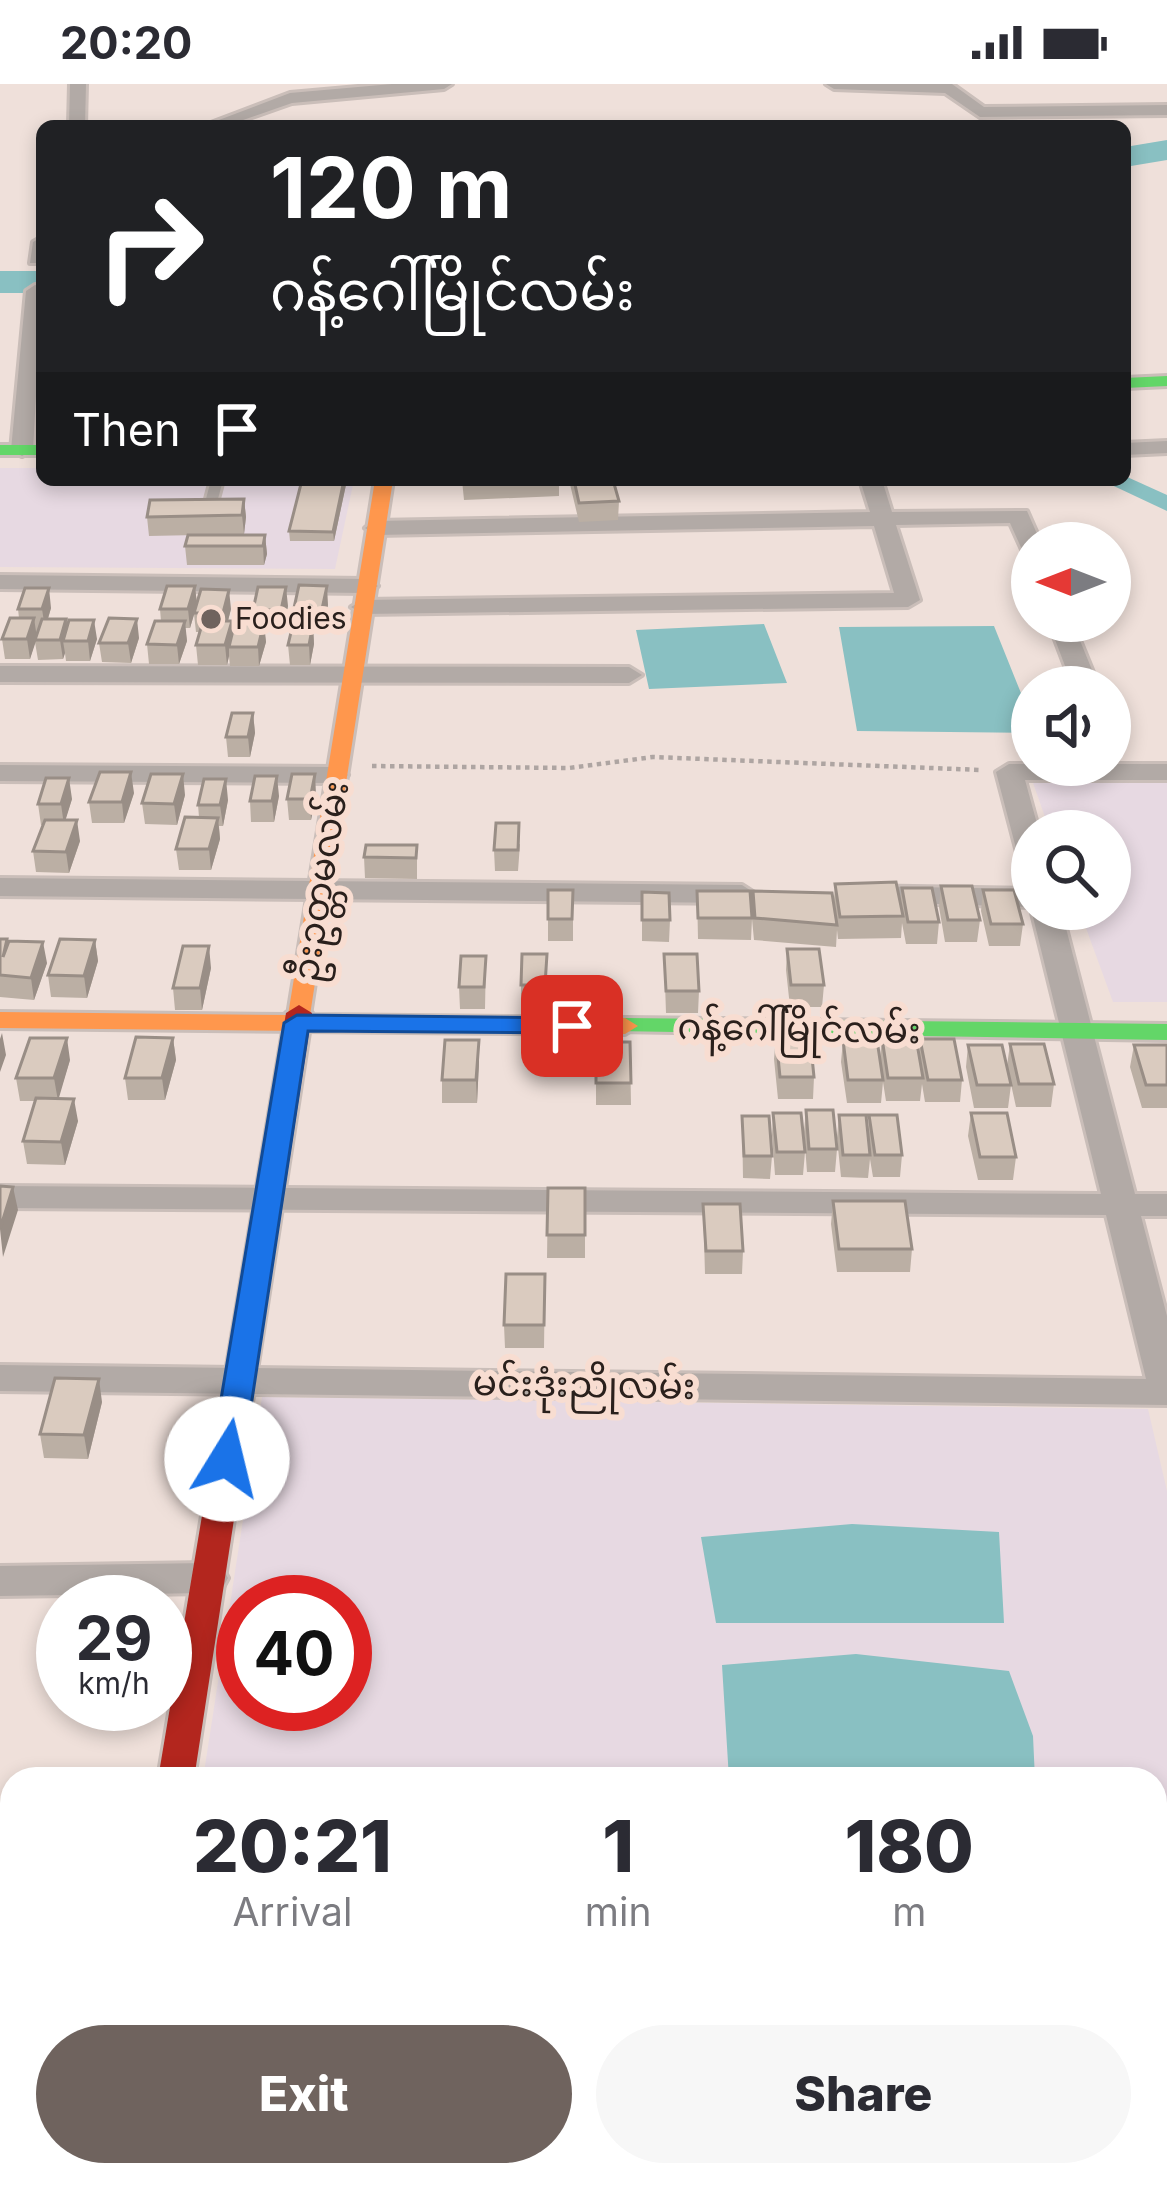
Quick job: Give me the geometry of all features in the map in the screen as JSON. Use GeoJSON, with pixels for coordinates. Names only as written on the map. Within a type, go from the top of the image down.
{"type":"FeatureCollection","features":[{"type":"Feature","properties":{"kind":"street"},"geometry":{"type":"LineString","coordinates":[[77,120],[78,84]]}},
{"type":"Feature","properties":{"kind":"street"},"geometry":{"type":"LineString","coordinates":[[229,120],[290,98],[444,84]]}},
{"type":"Feature","properties":{"kind":"street"},"geometry":{"type":"LineString","coordinates":[[834,84],[949,88],[980,112],[1167,110]]}},
{"type":"Feature","properties":{"kind":"street"},"geometry":{"type":"LineString","coordinates":[[35,291],[36,308]]}},
{"type":"Feature","properties":{"kind":"street"},"geometry":{"type":"LineString","coordinates":[[21,450],[36,333]]}},
{"type":"Feature","properties":{"kind":"street"},"geometry":{"type":"LineString","coordinates":[[1131,383],[1167,381]]}},
{"type":"Feature","properties":{"kind":"street"},"geometry":{"type":"LineString","coordinates":[[1131,449],[1167,447]]}},
{"type":"Feature","properties":{"kind":"street","name":"ဦးဥတ္တမလမ်း"},"geometry":{"type":"LineString","coordinates":[[178,1767],[382,486]]}},
{"type":"Feature","properties":{"kind":"street"},"geometry":{"type":"LineString","coordinates":[[0,582],[365,596],[908,600],[874,486]]}},
{"type":"Feature","properties":{"kind":"street"},"geometry":{"type":"LineString","coordinates":[[376,528],[1019,516],[1021,522]]}},
{"type":"Feature","properties":{"kind":"street"},"geometry":{"type":"LineString","coordinates":[[0,674],[628,675]]}},
{"type":"Feature","properties":{"kind":"street"},"geometry":{"type":"LineString","coordinates":[[1131,764],[1167,772]]}},
{"type":"Feature","properties":{"kind":"street"},"geometry":{"type":"LineString","coordinates":[[0,773],[337,771]]}},
{"type":"Feature","properties":{"kind":"street"},"geometry":{"type":"LineString","coordinates":[[1009,772],[1019,810]]}},
{"type":"Feature","properties":{"kind":"street"},"geometry":{"type":"LineString","coordinates":[[0,887],[770,894]]}},
{"type":"Feature","properties":{"kind":"street"},"geometry":{"type":"LineString","coordinates":[[818,895],[1011,898]]}},
{"type":"Feature","properties":{"kind":"street"},"geometry":{"type":"LineString","coordinates":[[1051,930],[1167,1389]]}},
{"type":"Feature","properties":{"kind":"street","name":"ဂန့်ဂေါ်မြိုင်လမ်း"},"geometry":{"type":"LineString","coordinates":[[0,1020],[1167,1032]]}},
{"type":"Feature","properties":{"kind":"street"},"geometry":{"type":"LineString","coordinates":[[0,1197],[1167,1205]]}},
{"type":"Feature","properties":{"kind":"street","name":"မင်းဒုံးညိုလမ်း"},"geometry":{"type":"LineString","coordinates":[[0,1378],[1167,1389]]}},
{"type":"Feature","properties":{"kind":"street"},"geometry":{"type":"LineString","coordinates":[[0,1581],[208,1578]]}},
{"type":"Feature","properties":{"kind":"lane"},"geometry":{"type":"LineString","coordinates":[[208,514],[215,486]]}},
{"type":"Feature","properties":{"kind":"path"},"geometry":{"type":"LineString","coordinates":[[337,771],[569,768],[653,758],[1009,772]]}},
{"type":"Feature","properties":{"kind":"shaded area"},"geometry":{"type":"Polygon","coordinates":[[[0,468],[36,468],[36,486],[353,486],[335,569],[0,567],[0,468]]]}},
{"type":"Feature","properties":{"kind":"shaded area"},"geometry":{"type":"Polygon","coordinates":[[[1167,782],[1167,1002],[1113,1002],[1087,930],[1131,930],[1131,810],[1043,810],[1034,786],[1167,782]]]}},
{"type":"Feature","properties":{"kind":"shaded area"},"geometry":{"type":"Polygon","coordinates":[[[262,1397],[1148,1409],[1167,1491],[1167,1767],[205,1767],[216,1695],[216,1731],[372,1731],[372,1575],[235,1575],[262,1397]]]}},
{"type":"Feature","properties":{"kind":"water"},"geometry":{"type":"Polygon","coordinates":[[[764,624],[787,683],[649,689],[636,630],[764,624]]]}},
{"type":"Feature","properties":{"kind":"water"},"geometry":{"type":"Polygon","coordinates":[[[994,626],[1011,668],[1011,733],[857,731],[839,627],[994,626]]]}},
{"type":"Feature","properties":{"kind":"water"},"geometry":{"type":"Polygon","coordinates":[[[852,1524],[999,1532],[1004,1623],[716,1623],[701,1537],[852,1524]]]}},
{"type":"Feature","properties":{"kind":"water"},"geometry":{"type":"Polygon","coordinates":[[[856,1654],[1009,1671],[1033,1736],[1034,1767],[728,1767],[722,1665],[856,1654]]]}},
{"type":"Feature","properties":{"kind":"building"},"geometry":{"type":"Polygon","coordinates":[[[300,486],[343,486],[333,532],[289,531],[300,486]]]}},
{"type":"Feature","properties":{"kind":"building"},"geometry":{"type":"Polygon","coordinates":[[[575,486],[615,486],[619,501],[579,503],[575,486]]]}},
{"type":"Feature","properties":{"kind":"building"},"geometry":{"type":"Polygon","coordinates":[[[244,499],[242,515],[147,517],[150,500],[244,499]]]}},
{"type":"Feature","properties":{"kind":"building"},"geometry":{"type":"Polygon","coordinates":[[[188,535],[265,535],[263,546],[185,546],[188,535]]]}},
{"type":"Feature","properties":{"kind":"building"},"geometry":{"type":"Polygon","coordinates":[[[299,585],[327,586],[322,609],[294,608],[299,585]]]}},
{"type":"Feature","properties":{"kind":"building"},"geometry":{"type":"Polygon","coordinates":[[[167,586],[195,586],[188,609],[160,609],[167,586]]]}},
{"type":"Feature","properties":{"kind":"building"},"geometry":{"type":"Polygon","coordinates":[[[258,587],[286,587],[281,610],[253,610],[258,587]]]}},
{"type":"Feature","properties":{"kind":"building"},"geometry":{"type":"Polygon","coordinates":[[[25,588],[49,588],[42,609],[18,609],[25,588]]]}},
{"type":"Feature","properties":{"kind":"building"},"geometry":{"type":"Polygon","coordinates":[[[201,589],[229,590],[223,613],[194,613],[201,589]]]}},
{"type":"Feature","properties":{"kind":"building"},"geometry":{"type":"Polygon","coordinates":[[[10,618],[34,618],[27,639],[2,639],[10,618]]]}},
{"type":"Feature","properties":{"kind":"building"},"geometry":{"type":"Polygon","coordinates":[[[109,618],[137,619],[128,643],[99,643],[109,618]]]}},
{"type":"Feature","properties":{"kind":"building"},"geometry":{"type":"Polygon","coordinates":[[[42,619],[66,619],[60,640],[35,640],[42,619]]]}},
{"type":"Feature","properties":{"kind":"building"},"geometry":{"type":"Polygon","coordinates":[[[69,620],[94,620],[88,641],[63,641],[69,620]]]}},
{"type":"Feature","properties":{"kind":"building"},"geometry":{"type":"Polygon","coordinates":[[[155,621],[185,621],[177,645],[147,644],[155,621]]]}},
{"type":"Feature","properties":{"kind":"building"},"geometry":{"type":"Polygon","coordinates":[[[203,621],[232,621],[225,645],[196,645],[203,621]]]}},
{"type":"Feature","properties":{"kind":"building"},"geometry":{"type":"Polygon","coordinates":[[[235,622],[264,622],[258,647],[229,647],[235,622]]]}},
{"type":"Feature","properties":{"kind":"building"},"geometry":{"type":"Polygon","coordinates":[[[293,624],[313,624],[309,645],[288,645],[293,624]]]}},
{"type":"Feature","properties":{"kind":"building"},"geometry":{"type":"Polygon","coordinates":[[[232,713],[253,713],[248,737],[226,737],[232,713]]]}},
{"type":"Feature","properties":{"kind":"building"},"geometry":{"type":"Polygon","coordinates":[[[100,772],[131,772],[122,802],[89,802],[100,772]]]}},
{"type":"Feature","properties":{"kind":"building"},"geometry":{"type":"Polygon","coordinates":[[[151,774],[183,774],[174,804],[142,803],[151,774]]]}},
{"type":"Feature","properties":{"kind":"building"},"geometry":{"type":"Polygon","coordinates":[[[292,774],[315,774],[310,799],[287,799],[292,774]]]}},
{"type":"Feature","properties":{"kind":"building"},"geometry":{"type":"Polygon","coordinates":[[[255,776],[277,776],[272,801],[250,801],[255,776]]]}},
{"type":"Feature","properties":{"kind":"building"},"geometry":{"type":"Polygon","coordinates":[[[46,778],[69,778],[61,804],[38,804],[46,778]]]}},
{"type":"Feature","properties":{"kind":"building"},"geometry":{"type":"Polygon","coordinates":[[[204,779],[226,779],[220,805],[198,805],[204,779]]]}},
{"type":"Feature","properties":{"kind":"building"},"geometry":{"type":"Polygon","coordinates":[[[185,817],[218,818],[209,849],[176,849],[185,817]]]}},
{"type":"Feature","properties":{"kind":"building"},"geometry":{"type":"Polygon","coordinates":[[[45,820],[77,820],[66,852],[33,851],[45,820]]]}},
{"type":"Feature","properties":{"kind":"building"},"geometry":{"type":"Polygon","coordinates":[[[496,823],[519,823],[518,850],[494,850],[496,823]]]}},
{"type":"Feature","properties":{"kind":"building"},"geometry":{"type":"Polygon","coordinates":[[[366,845],[417,845],[416,858],[364,857],[366,845]]]}},
{"type":"Feature","properties":{"kind":"building"},"geometry":{"type":"Polygon","coordinates":[[[896,882],[903,916],[840,917],[835,884],[896,882]]]}},
{"type":"Feature","properties":{"kind":"building"},"geometry":{"type":"Polygon","coordinates":[[[941,886],[972,886],[980,920],[948,920],[941,886]]]}},
{"type":"Feature","properties":{"kind":"building"},"geometry":{"type":"Polygon","coordinates":[[[902,888],[932,888],[939,922],[908,922],[902,888]]]}},
{"type":"Feature","properties":{"kind":"building"},"geometry":{"type":"Polygon","coordinates":[[[548,890],[573,890],[572,919],[548,919],[548,890]]]}},
{"type":"Feature","properties":{"kind":"building"},"geometry":{"type":"Polygon","coordinates":[[[983,890],[1011,890],[1011,924],[991,924],[983,890]]]}},
{"type":"Feature","properties":{"kind":"building"},"geometry":{"type":"Polygon","coordinates":[[[697,891],[750,891],[752,918],[698,918],[697,891]]]}},
{"type":"Feature","properties":{"kind":"building"},"geometry":{"type":"Polygon","coordinates":[[[753,891],[832,893],[837,925],[755,918],[753,891]]]}},
{"type":"Feature","properties":{"kind":"building"},"geometry":{"type":"Polygon","coordinates":[[[642,892],[669,893],[670,920],[642,920],[642,892]]]}},
{"type":"Feature","properties":{"kind":"building"},"geometry":{"type":"Polygon","coordinates":[[[0,939],[7,939],[3,957],[9,941],[43,942],[31,978],[0,975],[0,939]]]}},
{"type":"Feature","properties":{"kind":"building"},"geometry":{"type":"Polygon","coordinates":[[[60,939],[95,940],[84,976],[48,975],[60,939]]]}},
{"type":"Feature","properties":{"kind":"building"},"geometry":{"type":"Polygon","coordinates":[[[183,946],[209,946],[200,988],[173,988],[183,946]]]}},
{"type":"Feature","properties":{"kind":"building"},"geometry":{"type":"Polygon","coordinates":[[[787,949],[819,949],[824,985],[791,985],[787,949]]]}},
{"type":"Feature","properties":{"kind":"building"},"geometry":{"type":"Polygon","coordinates":[[[522,954],[547,954],[545,985],[521,985],[522,954]]]}},
{"type":"Feature","properties":{"kind":"building"},"geometry":{"type":"Polygon","coordinates":[[[664,954],[697,954],[699,991],[666,991],[664,954]]]}},
{"type":"Feature","properties":{"kind":"building"},"geometry":{"type":"Polygon","coordinates":[[[461,956],[486,956],[484,987],[459,987],[461,956]]]}},
{"type":"Feature","properties":{"kind":"building"},"geometry":{"type":"Polygon","coordinates":[[[136,1037],[173,1038],[162,1078],[125,1078],[136,1037]]]}},
{"type":"Feature","properties":{"kind":"building"},"geometry":{"type":"Polygon","coordinates":[[[776,1037],[810,1037],[814,1077],[780,1077],[776,1037]]]}},
{"type":"Feature","properties":{"kind":"building"},"geometry":{"type":"Polygon","coordinates":[[[30,1038],[67,1038],[54,1078],[16,1078],[30,1038]]]}},
{"type":"Feature","properties":{"kind":"building"},"geometry":{"type":"Polygon","coordinates":[[[882,1038],[916,1038],[923,1078],[888,1078],[882,1038]]]}},
{"type":"Feature","properties":{"kind":"building"},"geometry":{"type":"Polygon","coordinates":[[[920,1039],[954,1039],[962,1080],[928,1080],[920,1039]]]}},
{"type":"Feature","properties":{"kind":"building"},"geometry":{"type":"Polygon","coordinates":[[[445,1040],[479,1040],[476,1080],[442,1080],[445,1040]]]}},
{"type":"Feature","properties":{"kind":"building"},"geometry":{"type":"Polygon","coordinates":[[[843,1040],[877,1040],[883,1080],[848,1080],[843,1040]]]}},
{"type":"Feature","properties":{"kind":"building"},"geometry":{"type":"Polygon","coordinates":[[[596,1042],[630,1042],[631,1083],[596,1083],[596,1042]]]}},
{"type":"Feature","properties":{"kind":"building"},"geometry":{"type":"Polygon","coordinates":[[[1010,1044],[1044,1044],[1054,1084],[1019,1084],[1010,1044]]]}},
{"type":"Feature","properties":{"kind":"building"},"geometry":{"type":"Polygon","coordinates":[[[968,1045],[1002,1045],[1011,1085],[977,1085],[968,1045]]]}},
{"type":"Feature","properties":{"kind":"building"},"geometry":{"type":"Polygon","coordinates":[[[1134,1045],[1167,1045],[1167,1085],[1146,1085],[1134,1045]]]}},
{"type":"Feature","properties":{"kind":"building"},"geometry":{"type":"Polygon","coordinates":[[[36,1098],[74,1099],[61,1142],[23,1141],[36,1098]]]}},
{"type":"Feature","properties":{"kind":"building"},"geometry":{"type":"Polygon","coordinates":[[[806,1110],[833,1110],[837,1149],[809,1149],[806,1110]]]}},
{"type":"Feature","properties":{"kind":"building"},"geometry":{"type":"Polygon","coordinates":[[[773,1113],[801,1113],[805,1152],[777,1152],[773,1113]]]}},
{"type":"Feature","properties":{"kind":"building"},"geometry":{"type":"Polygon","coordinates":[[[971,1113],[1007,1113],[1016,1157],[980,1157],[971,1113]]]}},
{"type":"Feature","properties":{"kind":"building"},"geometry":{"type":"Polygon","coordinates":[[[839,1115],[866,1115],[870,1155],[843,1155],[839,1115]]]}},
{"type":"Feature","properties":{"kind":"building"},"geometry":{"type":"Polygon","coordinates":[[[869,1115],[897,1115],[902,1155],[875,1155],[869,1115]]]}},
{"type":"Feature","properties":{"kind":"building"},"geometry":{"type":"Polygon","coordinates":[[[742,1116],[769,1116],[772,1156],[744,1156],[742,1116]]]}},
{"type":"Feature","properties":{"kind":"building"},"geometry":{"type":"Polygon","coordinates":[[[0,1186],[13,1187],[0,1229],[0,1186]]]}},
{"type":"Feature","properties":{"kind":"building"},"geometry":{"type":"Polygon","coordinates":[[[548,1188],[585,1188],[585,1235],[547,1235],[548,1188]]]}},
{"type":"Feature","properties":{"kind":"building"},"geometry":{"type":"Polygon","coordinates":[[[833,1201],[905,1201],[912,1249],[839,1249],[833,1201]]]}},
{"type":"Feature","properties":{"kind":"building"},"geometry":{"type":"Polygon","coordinates":[[[703,1204],[740,1204],[743,1251],[706,1251],[703,1204]]]}},
{"type":"Feature","properties":{"kind":"building"},"geometry":{"type":"Polygon","coordinates":[[[506,1274],[545,1274],[544,1325],[504,1325],[506,1274]]]}},
{"type":"Feature","properties":{"kind":"building"},"geometry":{"type":"Polygon","coordinates":[[[55,1378],[99,1379],[84,1435],[40,1434],[55,1378]]]}},
{"type":"Feature","properties":{"kind":"waterway"},"geometry":{"type":"LineString","coordinates":[[1131,156],[1167,150]]}},
{"type":"Feature","properties":{"kind":"waterway"},"geometry":{"type":"LineString","coordinates":[[0,282],[36,282]]}},
{"type":"Feature","properties":{"kind":"waterway"},"geometry":{"type":"LineString","coordinates":[[1126,486],[1167,504]]}},
{"type":"Feature","properties":{"kind":"traffic: fast"},"geometry":{"type":"LineString","coordinates":[[1131,383],[1167,381]]}},
{"type":"Feature","properties":{"kind":"traffic: fast"},"geometry":{"type":"LineString","coordinates":[[0,450],[36,450]]}},
{"type":"Feature","properties":{"kind":"traffic: fast"},"geometry":{"type":"LineString","coordinates":[[625,1026],[1167,1032]]}},
{"type":"Feature","properties":{"kind":"traffic: slow"},"geometry":{"type":"LineString","coordinates":[[299,1013],[383,486]]}},
{"type":"Feature","properties":{"kind":"traffic: slow"},"geometry":{"type":"LineString","coordinates":[[0,1020],[625,1026]]}},
{"type":"Feature","properties":{"kind":"traffic: jam"},"geometry":{"type":"LineString","coordinates":[[178,1767],[299,1013]]}},
{"type":"Feature","properties":{"kind":"place","name":"Foodies"},"geometry":{"type":"Point","coordinates":[211,619]}},
{"type":"Feature","properties":{"kind":"route"},"geometry":{"type":"LineString","coordinates":[[227,1459],[297,1023],[572,1026]]}}]}
